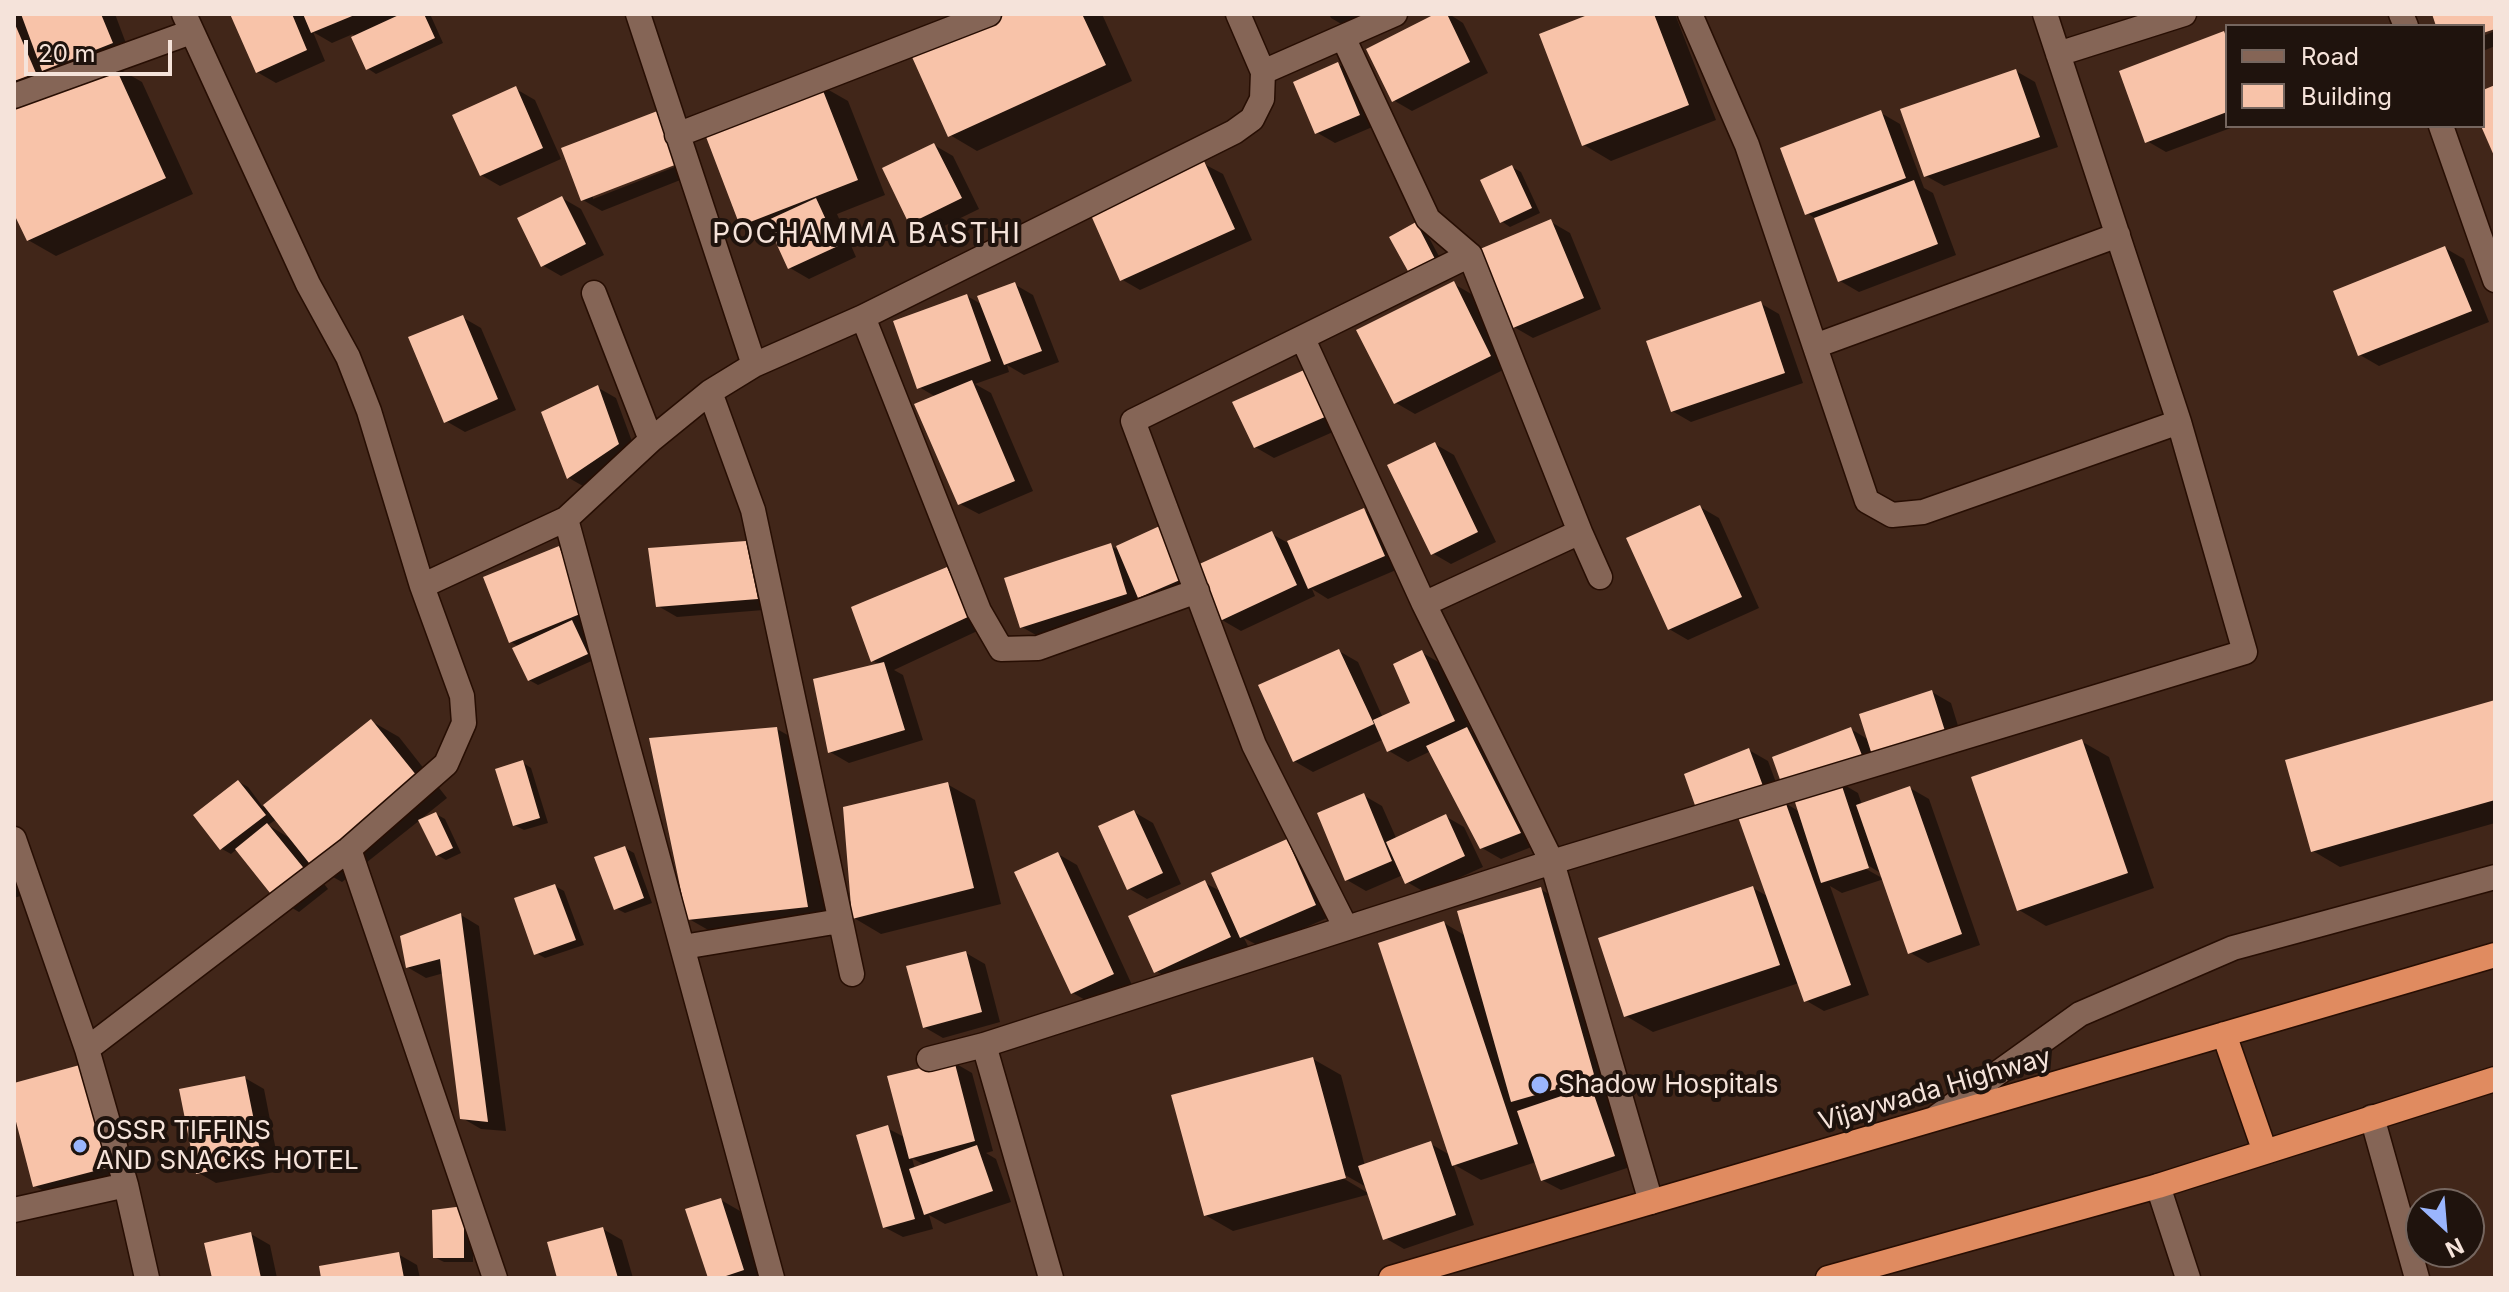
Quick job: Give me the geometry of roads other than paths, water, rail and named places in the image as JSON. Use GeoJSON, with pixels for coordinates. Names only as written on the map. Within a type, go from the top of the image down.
{"type":"FeatureCollection","features":[{"type":"Feature","properties":{"kind":"highway","name":"Vijaywada Highway"},"geometry":{"type":"LineString","coordinates":[[1391,1278],[2495,955]]}},
{"type":"Feature","properties":{"kind":"highway"},"geometry":{"type":"LineString","coordinates":[[2224,1034],[2265,1152]]}},
{"type":"Feature","properties":{"kind":"highway"},"geometry":{"type":"LineString","coordinates":[[1828,1278],[2158,1186],[2495,1079]]}},
{"type":"Feature","properties":{"kind":"street"},"geometry":{"type":"LineString","coordinates":[[638,14],[754,365]]}},
{"type":"Feature","properties":{"kind":"street"},"geometry":{"type":"LineString","coordinates":[[677,135],[989,14]]}},
{"type":"Feature","properties":{"kind":"street"},"geometry":{"type":"LineString","coordinates":[[422,586],[566,519],[651,440],[710,392],[754,365],[863,317],[1234,132],[1252,119],[1262,99],[1263,72],[1238,14]]}},
{"type":"Feature","properties":{"kind":"street"},"geometry":{"type":"LineString","coordinates":[[1263,72],[1395,14]]}},
{"type":"Feature","properties":{"kind":"street"},"geometry":{"type":"LineString","coordinates":[[1690,14],[1747,145],[1867,501],[1892,515],[1923,512],[2179,422]]}},
{"type":"Feature","properties":{"kind":"street"},"geometry":{"type":"LineString","coordinates":[[929,1059],[984,1045],[1552,862],[2245,652],[2179,422],[2045,14]]}},
{"type":"Feature","properties":{"kind":"street"},"geometry":{"type":"LineString","coordinates":[[2058,54],[2184,14]]}},
{"type":"Feature","properties":{"kind":"street"},"geometry":{"type":"LineString","coordinates":[[14,96],[187,23],[308,284],[348,357],[369,411],[422,586],[462,696],[464,723],[446,764],[349,849],[87,1049]]}},
{"type":"Feature","properties":{"kind":"street"},"geometry":{"type":"LineString","coordinates":[[1343,37],[1428,219],[1470,255],[1600,577]]}},
{"type":"Feature","properties":{"kind":"street"},"geometry":{"type":"LineString","coordinates":[[2442,128],[2495,280]]}},
{"type":"Feature","properties":{"kind":"street"},"geometry":{"type":"LineString","coordinates":[[1815,346],[2118,235]]}},
{"type":"Feature","properties":{"kind":"street"},"geometry":{"type":"LineString","coordinates":[[1346,928],[1254,745],[1133,421],[1470,255]]}},
{"type":"Feature","properties":{"kind":"street"},"geometry":{"type":"LineString","coordinates":[[594,293],[651,440]]}},
{"type":"Feature","properties":{"kind":"street"},"geometry":{"type":"LineString","coordinates":[[863,317],[979,611],[1001,649],[1038,648],[1197,591]]}},
{"type":"Feature","properties":{"kind":"street"},"geometry":{"type":"LineString","coordinates":[[1303,339],[1424,604],[1552,862],[1651,1202]]}},
{"type":"Feature","properties":{"kind":"street"},"geometry":{"type":"LineString","coordinates":[[710,392],[753,510],[852,974]]}},
{"type":"Feature","properties":{"kind":"street"},"geometry":{"type":"LineString","coordinates":[[566,519],[772,1278]]}},
{"type":"Feature","properties":{"kind":"street"},"geometry":{"type":"LineString","coordinates":[[1424,604],[1580,532]]}},
{"type":"Feature","properties":{"kind":"street"},"geometry":{"type":"LineString","coordinates":[[14,839],[87,1049],[126,1185],[147,1278]]}},
{"type":"Feature","properties":{"kind":"street"},"geometry":{"type":"LineString","coordinates":[[349,849],[495,1278]]}},
{"type":"Feature","properties":{"kind":"street"},"geometry":{"type":"LineString","coordinates":[[1933,1120],[2080,1014],[2233,948],[2495,877]]}},
{"type":"Feature","properties":{"kind":"street"},"geometry":{"type":"LineString","coordinates":[[683,947],[840,921]]}},
{"type":"Feature","properties":{"kind":"street"},"geometry":{"type":"LineString","coordinates":[[984,1045],[1051,1278]]}},
{"type":"Feature","properties":{"kind":"street"},"geometry":{"type":"LineString","coordinates":[[2372,1117],[2417,1278]]}},
{"type":"Feature","properties":{"kind":"street"},"geometry":{"type":"LineString","coordinates":[[14,1210],[126,1185]]}},
{"type":"Feature","properties":{"kind":"street"},"geometry":{"type":"LineString","coordinates":[[2158,1186],[2188,1278]]}},
{"type":"Feature","properties":{"kind":"place","name":"Shadow Hospitals"},"geometry":{"type":"Point","coordinates":[1540,1085]}},
{"type":"Feature","properties":{"kind":"place","name":"OSSR TIFFINS AND SNACKS HOTEL"},"geometry":{"type":"Point","coordinates":[80,1146]}},
{"type":"Feature","properties":{"kind":"district","name":"POCHAMMA BASTHI"},"geometry":{"type":"Point","coordinates":[867,235]}}]}
